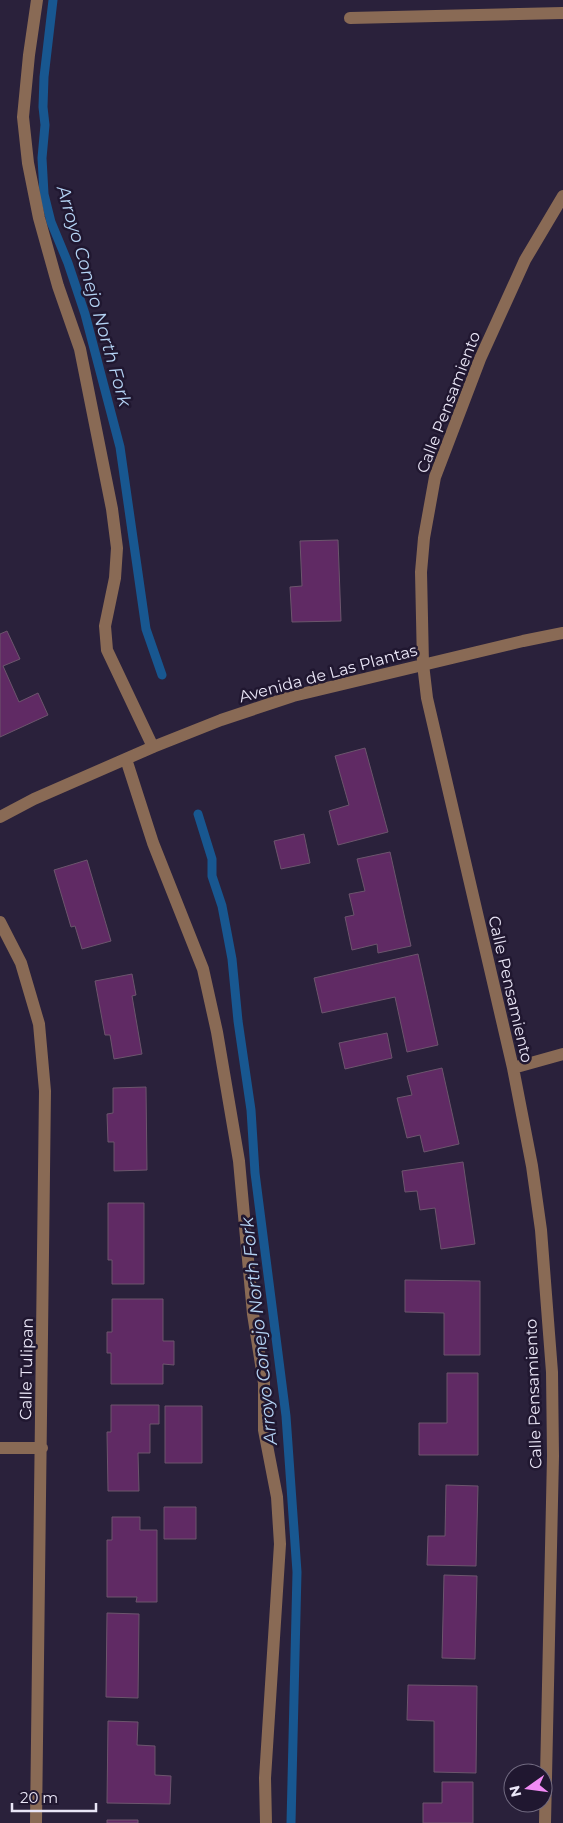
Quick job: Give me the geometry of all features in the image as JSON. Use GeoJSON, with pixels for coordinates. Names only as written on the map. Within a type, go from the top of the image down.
{"type":"FeatureCollection","features":[{"type":"Feature","properties":{"kind":"street"},"geometry":{"type":"LineString","coordinates":[[37,0],[23,117],[28,163],[56,278],[80,349],[112,509],[117,548],[115,578],[105,626],[107,650],[152,747]]}},
{"type":"Feature","properties":{"kind":"street"},"geometry":{"type":"LineString","coordinates":[[350,18],[563,14]]}},
{"type":"Feature","properties":{"kind":"street","name":"Calle Pensamiento"},"geometry":{"type":"LineString","coordinates":[[545,1823],[553,1456],[552,1372],[541,1230],[532,1166],[513,1068],[429,706],[423,664],[421,572],[424,538],[435,477],[480,359],[525,260],[561,203]]}},
{"type":"Feature","properties":{"kind":"street","name":"Avenida de Las Plantas"},"geometry":{"type":"LineString","coordinates":[[0,817],[152,747],[221,720],[293,696],[423,664],[563,633]]}},
{"type":"Feature","properties":{"kind":"street"},"geometry":{"type":"LineString","coordinates":[[126,759],[153,843],[203,970],[217,1032],[239,1161],[253,1314],[264,1383],[264,1430],[277,1498],[280,1544],[266,1778],[266,1823]]}},
{"type":"Feature","properties":{"kind":"street","name":"Calle Tulipan"},"geometry":{"type":"LineString","coordinates":[[0,922],[21,963],[40,1024],[44,1081],[42,1448],[36,1823]]}},
{"type":"Feature","properties":{"kind":"street"},"geometry":{"type":"LineString","coordinates":[[513,1068],[563,1054]]}},
{"type":"Feature","properties":{"kind":"street"},"geometry":{"type":"LineString","coordinates":[[0,1448],[42,1448]]}},
{"type":"Feature","properties":{"kind":"building"},"geometry":{"type":"Polygon","coordinates":[[[338,540],[341,621],[292,622],[290,587],[302,586],[300,541],[338,540]]]}},
{"type":"Feature","properties":{"kind":"building"},"geometry":{"type":"Polygon","coordinates":[[[7,631],[20,659],[3,666],[19,702],[38,693],[48,715],[0,737],[0,634],[7,631]]]}},
{"type":"Feature","properties":{"kind":"building"},"geometry":{"type":"Polygon","coordinates":[[[365,748],[388,832],[338,845],[329,811],[349,805],[335,756],[365,748]]]}},
{"type":"Feature","properties":{"kind":"building"},"geometry":{"type":"Polygon","coordinates":[[[304,834],[310,863],[281,869],[274,841],[304,834]]]}},
{"type":"Feature","properties":{"kind":"building"},"geometry":{"type":"Polygon","coordinates":[[[390,852],[411,946],[378,953],[377,944],[352,950],[345,917],[354,915],[349,894],[365,891],[357,859],[390,852]]]}},
{"type":"Feature","properties":{"kind":"building"},"geometry":{"type":"Polygon","coordinates":[[[87,860],[111,941],[82,949],[75,926],[71,927],[54,870],[87,860]]]}},
{"type":"Feature","properties":{"kind":"building"},"geometry":{"type":"Polygon","coordinates":[[[418,954],[438,1045],[407,1052],[395,997],[322,1013],[314,978],[418,954]]]}},
{"type":"Feature","properties":{"kind":"building"},"geometry":{"type":"Polygon","coordinates":[[[132,974],[136,995],[132,996],[142,1054],[114,1059],[110,1035],[105,1035],[95,981],[132,974]]]}},
{"type":"Feature","properties":{"kind":"building"},"geometry":{"type":"Polygon","coordinates":[[[387,1033],[392,1058],[345,1069],[339,1043],[387,1033]]]}},
{"type":"Feature","properties":{"kind":"building"},"geometry":{"type":"Polygon","coordinates":[[[442,1068],[459,1144],[424,1152],[420,1135],[407,1138],[397,1098],[412,1095],[407,1076],[442,1068]]]}},
{"type":"Feature","properties":{"kind":"building"},"geometry":{"type":"Polygon","coordinates":[[[146,1087],[147,1170],[114,1171],[114,1142],[108,1142],[107,1114],[113,1113],[113,1088],[146,1087]]]}},
{"type":"Feature","properties":{"kind":"building"},"geometry":{"type":"Polygon","coordinates":[[[463,1162],[475,1244],[441,1249],[435,1208],[420,1210],[417,1191],[405,1192],[402,1171],[463,1162]]]}},
{"type":"Feature","properties":{"kind":"building"},"geometry":{"type":"Polygon","coordinates":[[[108,1203],[144,1203],[144,1284],[112,1284],[112,1260],[108,1260],[108,1203]]]}},
{"type":"Feature","properties":{"kind":"building"},"geometry":{"type":"Polygon","coordinates":[[[405,1280],[480,1281],[480,1355],[444,1355],[444,1313],[405,1312],[405,1280]]]}},
{"type":"Feature","properties":{"kind":"building"},"geometry":{"type":"Polygon","coordinates":[[[112,1299],[163,1299],[163,1341],[174,1341],[174,1365],[163,1364],[163,1384],[111,1384],[111,1353],[107,1353],[107,1332],[112,1332],[112,1299]]]}},
{"type":"Feature","properties":{"kind":"building"},"geometry":{"type":"Polygon","coordinates":[[[447,1373],[478,1373],[478,1455],[419,1455],[419,1423],[447,1423],[447,1373]]]}},
{"type":"Feature","properties":{"kind":"building"},"geometry":{"type":"Polygon","coordinates":[[[111,1405],[159,1405],[159,1424],[150,1424],[150,1453],[138,1453],[139,1491],[108,1491],[107,1432],[111,1432],[111,1405]]]}},
{"type":"Feature","properties":{"kind":"building"},"geometry":{"type":"Polygon","coordinates":[[[165,1406],[202,1406],[202,1463],[165,1463],[165,1406]]]}},
{"type":"Feature","properties":{"kind":"building"},"geometry":{"type":"Polygon","coordinates":[[[446,1485],[478,1486],[476,1566],[427,1565],[428,1536],[445,1536],[446,1485]]]}},
{"type":"Feature","properties":{"kind":"building"},"geometry":{"type":"Polygon","coordinates":[[[164,1507],[196,1507],[196,1539],[164,1539],[164,1507]]]}},
{"type":"Feature","properties":{"kind":"building"},"geometry":{"type":"Polygon","coordinates":[[[112,1517],[140,1517],[140,1530],[157,1530],[157,1602],[136,1602],[137,1597],[107,1597],[107,1540],[112,1540],[112,1517]]]}},
{"type":"Feature","properties":{"kind":"building"},"geometry":{"type":"Polygon","coordinates":[[[444,1575],[477,1576],[475,1659],[442,1658],[444,1575]]]}},
{"type":"Feature","properties":{"kind":"building"},"geometry":{"type":"Polygon","coordinates":[[[107,1613],[139,1614],[138,1698],[106,1697],[107,1613]]]}},
{"type":"Feature","properties":{"kind":"building"},"geometry":{"type":"Polygon","coordinates":[[[408,1685],[477,1686],[476,1773],[434,1772],[434,1721],[407,1720],[408,1685]]]}},
{"type":"Feature","properties":{"kind":"building"},"geometry":{"type":"Polygon","coordinates":[[[108,1721],[138,1722],[137,1745],[155,1746],[155,1775],[171,1776],[170,1804],[107,1803],[108,1721]]]}},
{"type":"Feature","properties":{"kind":"building"},"geometry":{"type":"Polygon","coordinates":[[[442,1782],[473,1782],[473,1823],[423,1823],[423,1803],[442,1803],[442,1782]]]}},
{"type":"Feature","properties":{"kind":"building"},"geometry":{"type":"Polygon","coordinates":[[[107,1820],[138,1820],[138,1823],[107,1823],[107,1820]]]}},
{"type":"Feature","properties":{"kind":"waterway","name":"Arroyo Conejo North Fork"},"geometry":{"type":"LineString","coordinates":[[53,0],[44,77],[43,107],[45,125],[42,158],[44,194],[51,222],[68,263],[85,314],[120,447],[146,629],[162,675]]}},
{"type":"Feature","properties":{"kind":"waterway","name":"Arroyo Conejo North Fork"},"geometry":{"type":"LineString","coordinates":[[198,814],[212,859],[212,876],[222,906],[232,959],[238,1021],[251,1110],[255,1173],[286,1416],[297,1572],[291,1823]]}}]}
